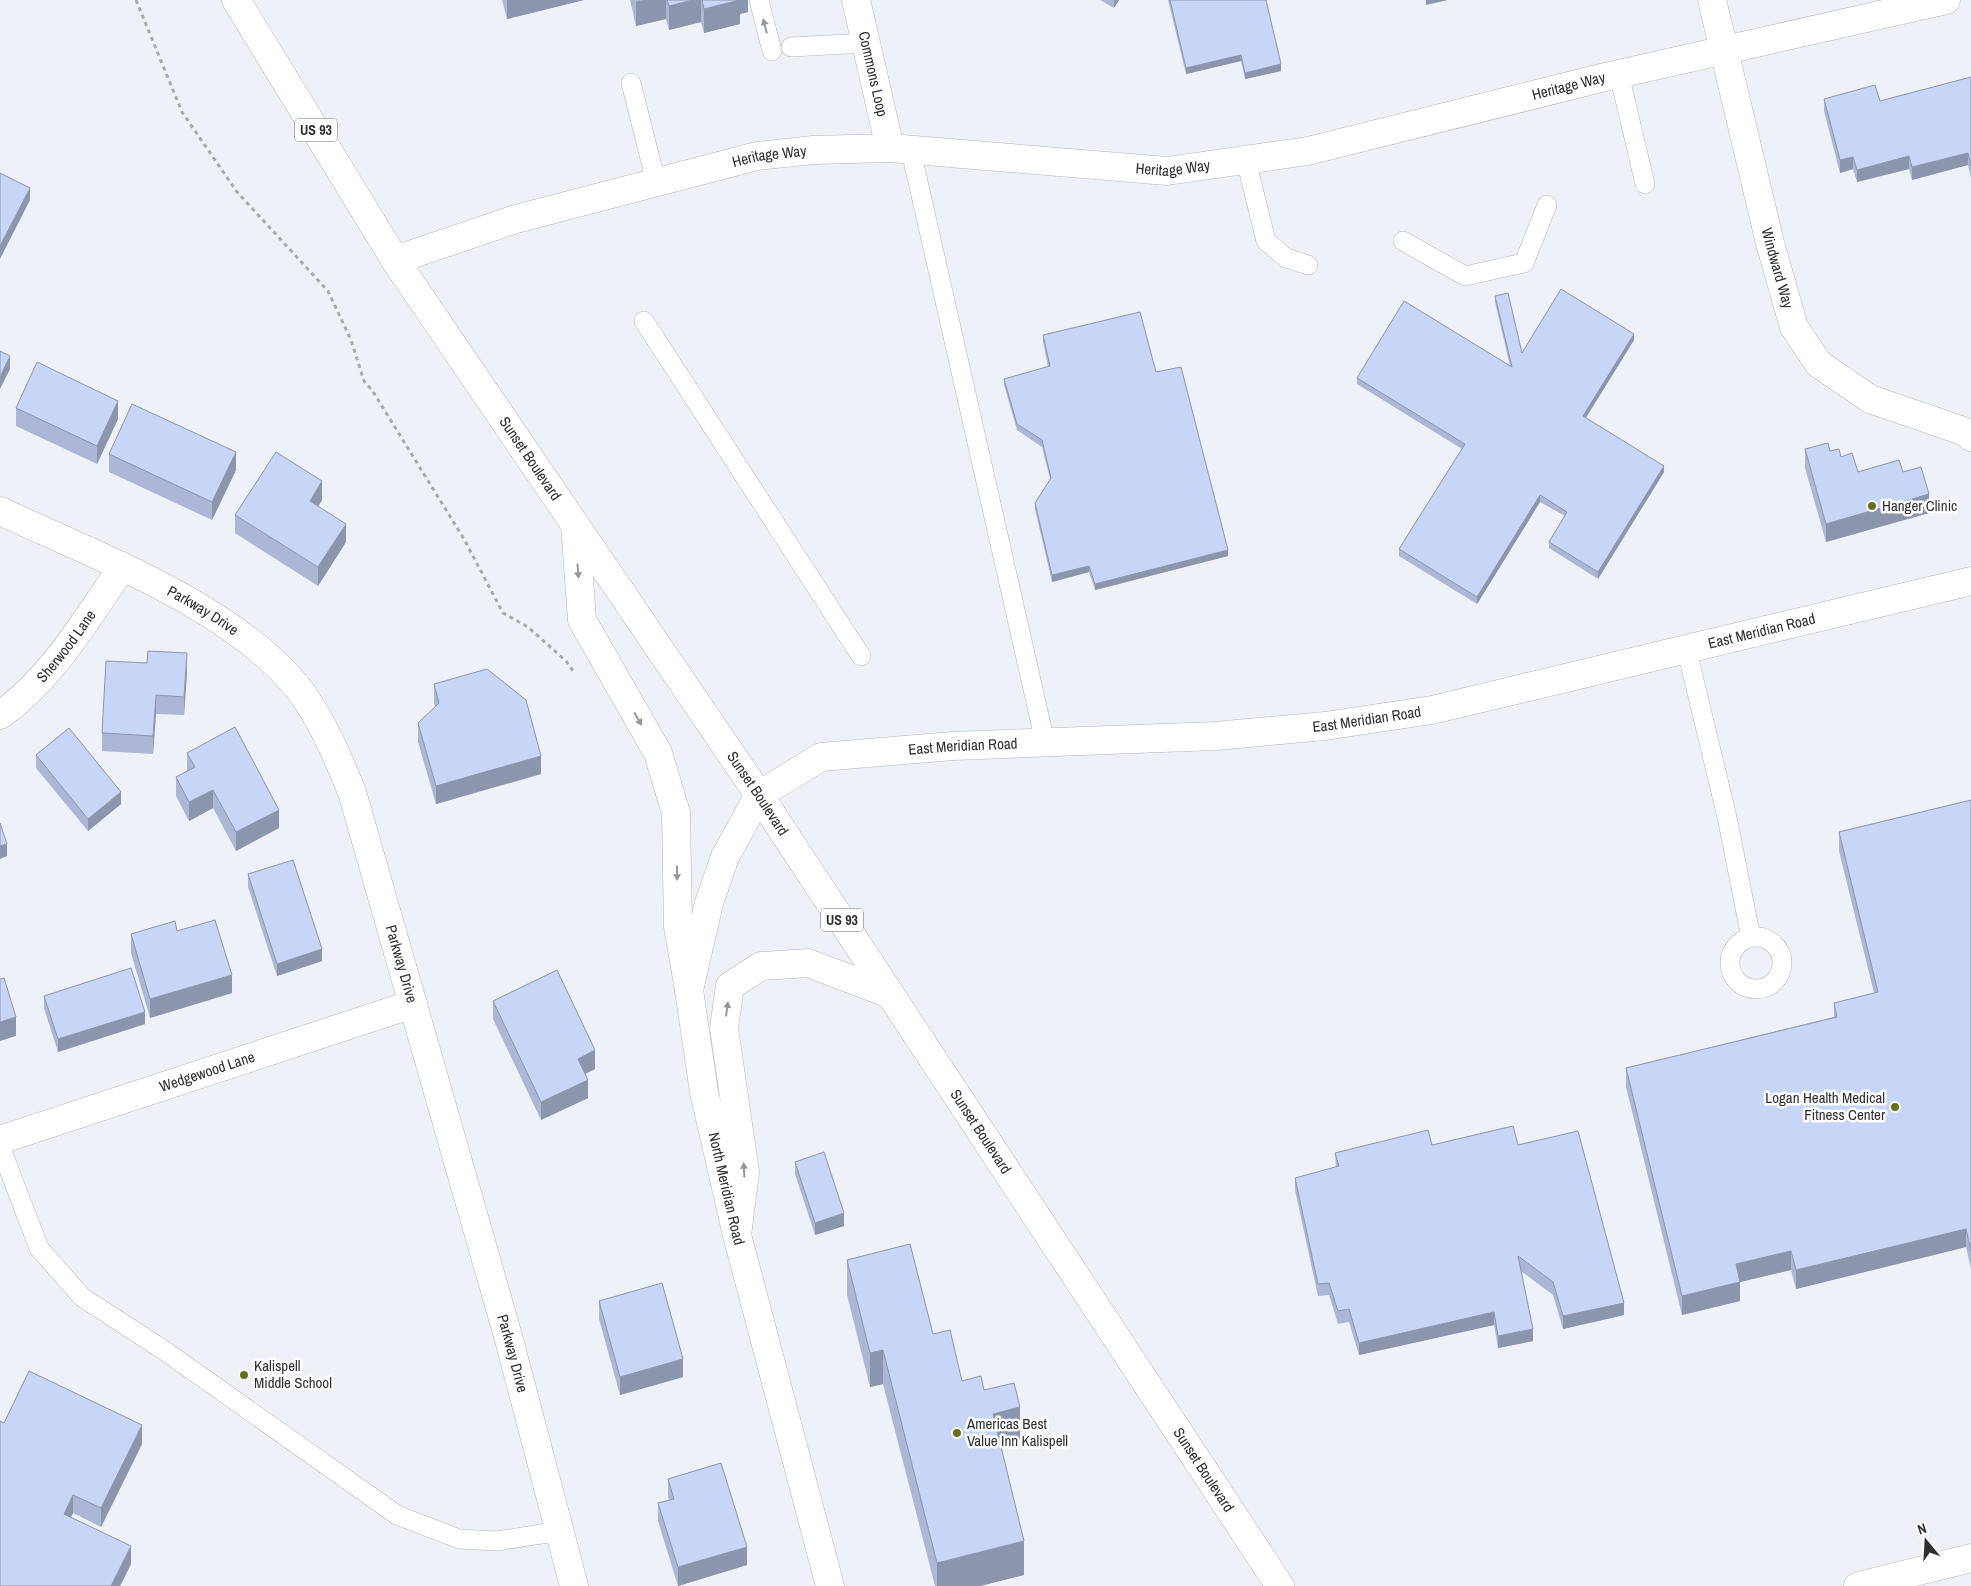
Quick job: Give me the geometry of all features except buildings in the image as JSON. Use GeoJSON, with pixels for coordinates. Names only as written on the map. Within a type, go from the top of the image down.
{"type":"FeatureCollection","features":[{"type":"Feature","properties":{"kind":"street","name":"Sunset Boulevard"},"geometry":{"type":"LineString","coordinates":[[236,0],[395,260],[759,795],[1280,1586]]}},
{"type":"Feature","properties":{"kind":"street","name":"Commons Loop"},"geometry":{"type":"LineString","coordinates":[[856,0],[867,43],[900,149]]}},
{"type":"Feature","properties":{"kind":"street","name":"Windward Way"},"geometry":{"type":"LineString","coordinates":[[1712,0],[1770,243],[1794,327],[1819,364],[1870,399],[1966,432],[1971,437]]}},
{"type":"Feature","properties":{"kind":"street","name":"Heritage Way"},"geometry":{"type":"LineString","coordinates":[[395,260],[516,219],[757,156],[812,150],[900,149],[1167,171],[1308,151],[1723,49],[1946,0]]}},
{"type":"Feature","properties":{"kind":"street","name":"Parkway Drive"},"geometry":{"type":"LineString","coordinates":[[0,511],[122,568],[217,618],[247,639],[274,662],[298,689],[337,754],[352,792],[508,1336],[574,1586]]}},
{"type":"Feature","properties":{"kind":"street"},"geometry":{"type":"LineString","coordinates":[[574,523],[582,620],[658,753],[676,813],[678,926],[689,990]]}},
{"type":"Feature","properties":{"kind":"street","name":"Sherwood Lane"},"geometry":{"type":"LineString","coordinates":[[0,715],[15,704],[43,676],[122,568]]}},
{"type":"Feature","properties":{"kind":"street","name":"East Meridian Road"},"geometry":{"type":"LineString","coordinates":[[759,795],[821,757],[953,746],[1215,736],[1334,724],[1432,710],[1971,582]]}},
{"type":"Feature","properties":{"kind":"street","name":"North Meridian Road"},"geometry":{"type":"LineString","coordinates":[[759,795],[725,856],[709,902],[689,990],[704,1092],[737,1235],[830,1586]]}},
{"type":"Feature","properties":{"kind":"street"},"geometry":{"type":"LineString","coordinates":[[737,1235],[745,1172],[724,1028],[730,986],[761,966],[808,963],[890,994]]}},
{"type":"Feature","properties":{"kind":"street","name":"Wedgewood Lane"},"geometry":{"type":"LineString","coordinates":[[0,1140],[413,1004]]}},
{"type":"Feature","properties":{"kind":"street"},"geometry":{"type":"LineString","coordinates":[[1858,1586],[1971,1558]]}},
{"type":"Feature","properties":{"kind":"lane"},"geometry":{"type":"LineString","coordinates":[[759,0],[772,51]]}},
{"type":"Feature","properties":{"kind":"lane"},"geometry":{"type":"LineString","coordinates":[[791,47],[867,43]]}},
{"type":"Feature","properties":{"kind":"lane"},"geometry":{"type":"LineString","coordinates":[[1619,74],[1645,184]]}},
{"type":"Feature","properties":{"kind":"lane"},"geometry":{"type":"LineString","coordinates":[[631,84],[656,182]]}},
{"type":"Feature","properties":{"kind":"lane"},"geometry":{"type":"LineString","coordinates":[[900,149],[1045,742]]}},
{"type":"Feature","properties":{"kind":"lane"},"geometry":{"type":"LineString","coordinates":[[1246,160],[1266,241],[1286,258],[1308,265]]}},
{"type":"Feature","properties":{"kind":"lane"},"geometry":{"type":"LineString","coordinates":[[1403,241],[1465,276],[1524,263],[1547,205]]}},
{"type":"Feature","properties":{"kind":"lane"},"geometry":{"type":"LineString","coordinates":[[644,321],[861,656]]}},
{"type":"Feature","properties":{"kind":"lane"},"geometry":{"type":"LineString","coordinates":[[1686,651],[1727,817],[1751,938]]}},
{"type":"Feature","properties":{"kind":"lane"},"geometry":{"type":"LineString","coordinates":[[0,1146],[40,1248],[82,1297],[165,1351],[397,1515],[459,1539],[496,1541],[560,1531]]}},
{"type":"Feature","properties":{"kind":"path"},"geometry":{"type":"LineString","coordinates":[[136,0],[182,112],[237,192],[328,292],[351,340],[364,381],[372,390],[464,539],[503,613],[528,627],[566,661],[578,676]]}},
{"type":"Feature","properties":{"kind":"place","name":"Hanger Clinic"},"geometry":{"type":"Point","coordinates":[1872,506]}},
{"type":"Feature","properties":{"kind":"place","name":"Logan Health Medical Fitness Center"},"geometry":{"type":"Point","coordinates":[1895,1107]}},
{"type":"Feature","properties":{"kind":"place","name":"Kalispell Middle School"},"geometry":{"type":"Point","coordinates":[244,1375]}},
{"type":"Feature","properties":{"kind":"place","name":"Americas Best Value Inn Kalispell"},"geometry":{"type":"Point","coordinates":[957,1433]}}]}
